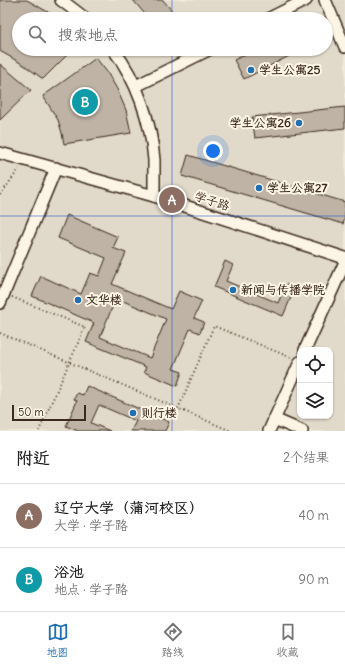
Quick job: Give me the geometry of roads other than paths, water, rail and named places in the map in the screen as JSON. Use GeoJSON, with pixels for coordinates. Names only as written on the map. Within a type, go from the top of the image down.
{"type":"FeatureCollection","features":[{"type":"Feature","properties":{"kind":"street"},"geometry":{"type":"LineString","coordinates":[[61,0],[77,12]]}},
{"type":"Feature","properties":{"kind":"street"},"geometry":{"type":"LineString","coordinates":[[282,12],[306,0]]}},
{"type":"Feature","properties":{"kind":"street"},"geometry":{"type":"LineString","coordinates":[[325,0],[330,12]]}},
{"type":"Feature","properties":{"kind":"street"},"geometry":{"type":"LineString","coordinates":[[333,19],[345,47]]}},
{"type":"Feature","properties":{"kind":"street"},"geometry":{"type":"LineString","coordinates":[[119,56],[136,86],[150,135],[154,158],[154,196]]}},
{"type":"Feature","properties":{"kind":"street"},"geometry":{"type":"LineString","coordinates":[[136,86],[196,56]]}},
{"type":"Feature","properties":{"kind":"street","name":"学子路"},"geometry":{"type":"LineString","coordinates":[[0,153],[154,196],[345,258]]}},
{"type":"Feature","properties":{"kind":"street"},"geometry":{"type":"LineString","coordinates":[[2,298],[56,168]]}},
{"type":"Feature","properties":{"kind":"street"},"geometry":{"type":"LineString","coordinates":[[306,347],[345,262]]}},
{"type":"Feature","properties":{"kind":"street"},"geometry":{"type":"LineString","coordinates":[[269,431],[296,360]]}},
{"type":"Feature","properties":{"kind":"street"},"geometry":{"type":"LineString","coordinates":[[274,419],[302,431]]}},
{"type":"Feature","properties":{"kind":"place","name":"学生公寓25"},"geometry":{"type":"Point","coordinates":[251,70]}},
{"type":"Feature","properties":{"kind":"place","name":"浴池"},"geometry":{"type":"Point","coordinates":[85,102]}},
{"type":"Feature","properties":{"kind":"place","name":"学生公寓26"},"geometry":{"type":"Point","coordinates":[299,123]}},
{"type":"Feature","properties":{"kind":"place","name":"学生公寓27"},"geometry":{"type":"Point","coordinates":[259,188]}},
{"type":"Feature","properties":{"kind":"place","name":"辽宁大学（蒲河校区）"},"geometry":{"type":"Point","coordinates":[172,200]}},
{"type":"Feature","properties":{"kind":"place","name":"新闻与传播学院"},"geometry":{"type":"Point","coordinates":[233,290]}},
{"type":"Feature","properties":{"kind":"place","name":"文华楼"},"geometry":{"type":"Point","coordinates":[78,300]}},
{"type":"Feature","properties":{"kind":"place","name":"则行楼"},"geometry":{"type":"Point","coordinates":[133,413]}}]}
